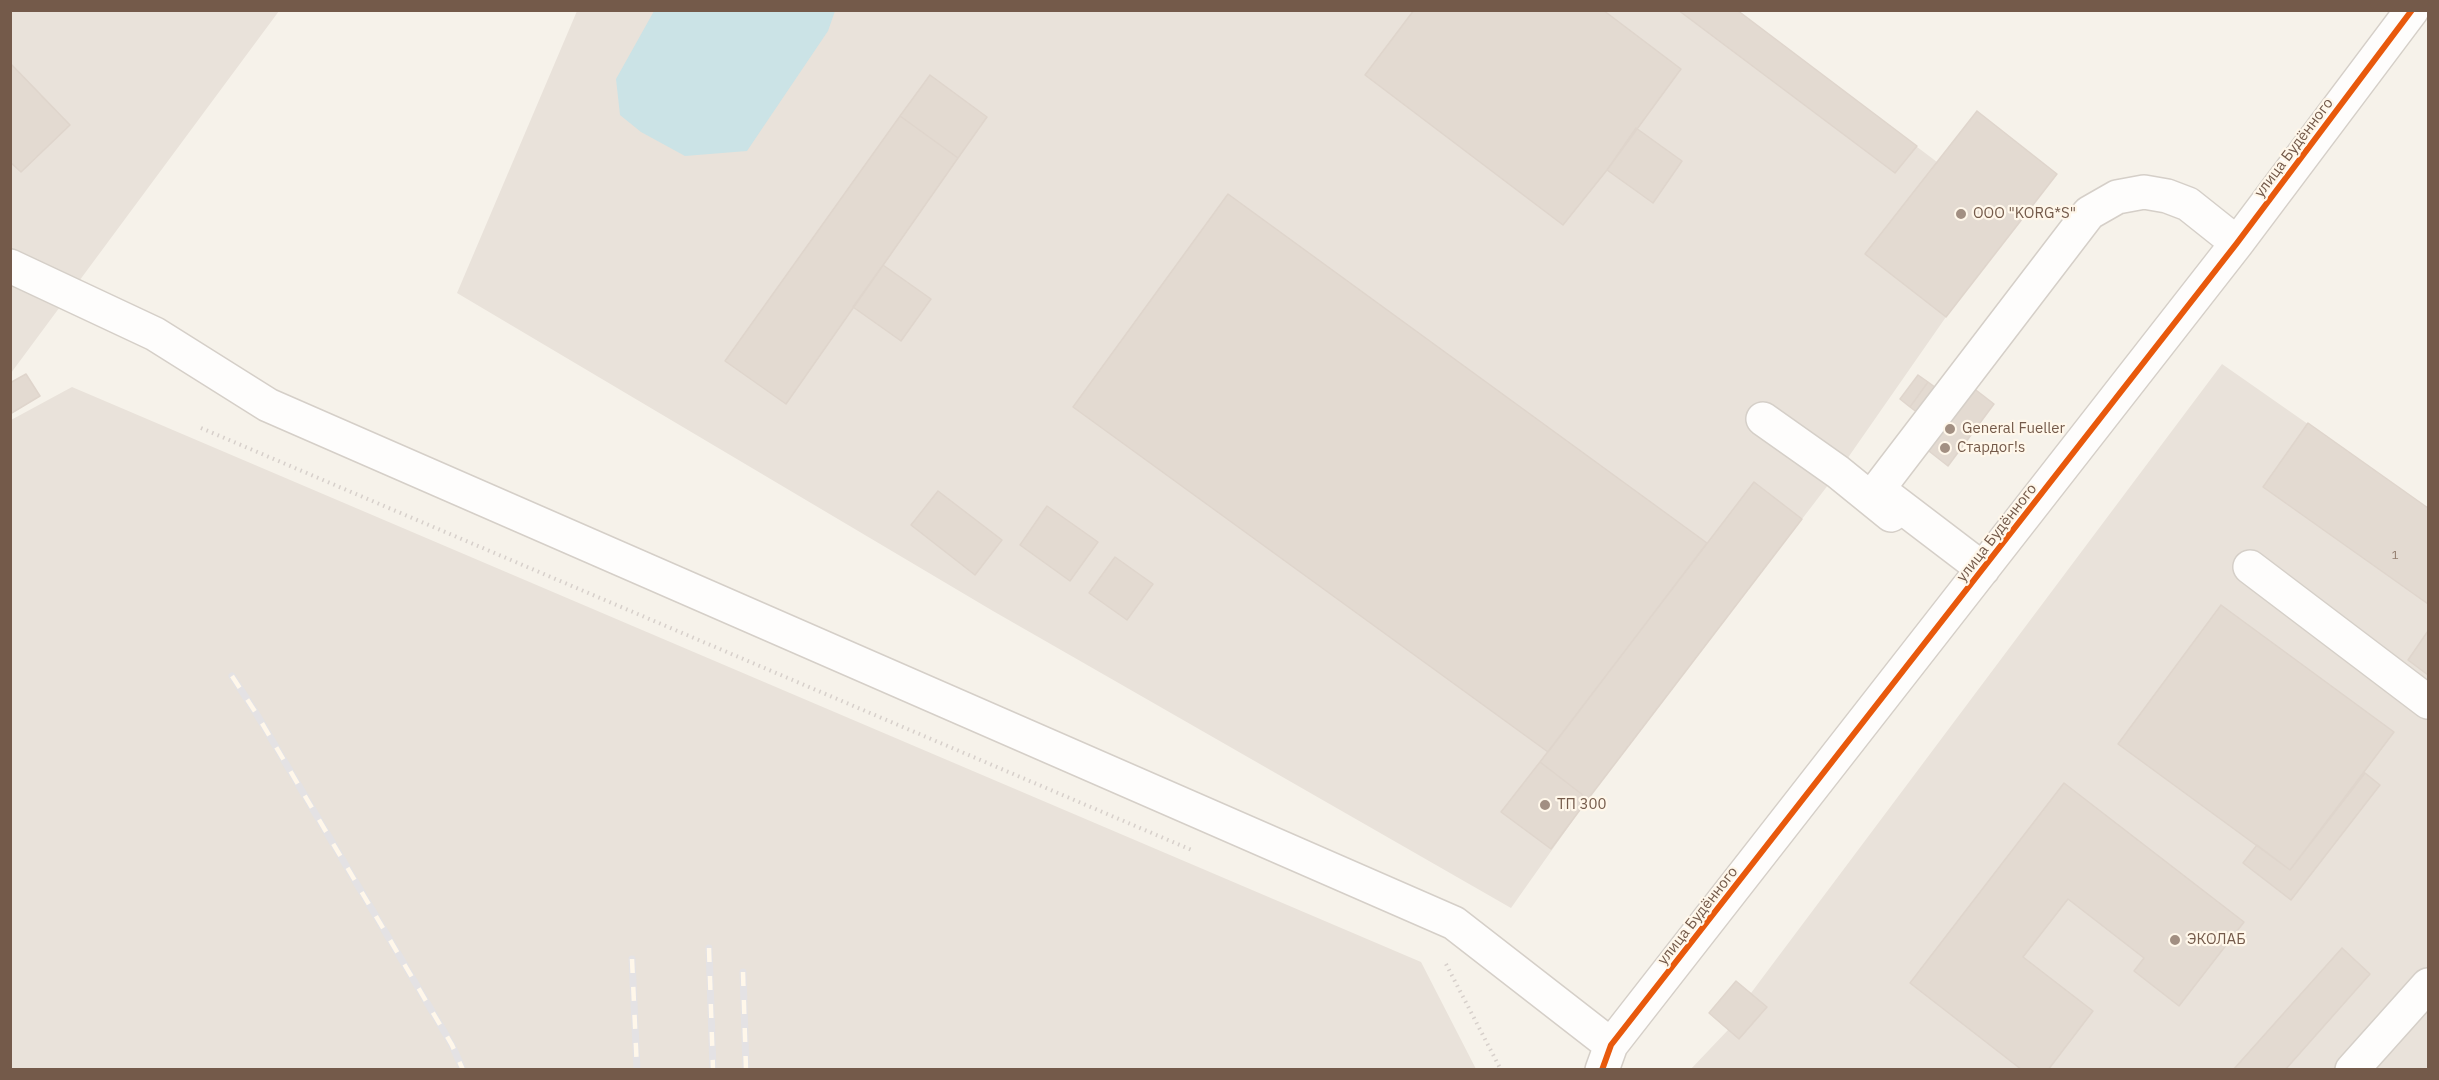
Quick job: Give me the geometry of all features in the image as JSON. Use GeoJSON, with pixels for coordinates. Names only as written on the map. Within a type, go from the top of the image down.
{"type":"FeatureCollection","features":[{"type":"Feature","properties":{"kind":"street","name":"улица Будённого"},"geometry":{"type":"LineString","coordinates":[[1607,1057],[2237,243],[2412,10]]}},
{"type":"Feature","properties":{"kind":"street"},"geometry":{"type":"LineString","coordinates":[[1979,575],[1878,489],[2089,213],[2117,197],[2126,195],[2144,192],[2167,196],[2188,204],[2237,243]]}},
{"type":"Feature","properties":{"kind":"street"},"geometry":{"type":"LineString","coordinates":[[10,266],[155,334],[268,405],[1454,923],[1607,1057]]}},
{"type":"Feature","properties":{"kind":"street"},"geometry":{"type":"LineString","coordinates":[[1763,419],[1979,575]]}},
{"type":"Feature","properties":{"kind":"street"},"geometry":{"type":"LineString","coordinates":[[2250,567],[2428,702]]}},
{"type":"Feature","properties":{"kind":"street"},"geometry":{"type":"LineString","coordinates":[[2352,1070],[2428,985]]}},
{"type":"Feature","properties":{"kind":"path"},"geometry":{"type":"LineString","coordinates":[[201,428],[1201,854]]}},
{"type":"Feature","properties":{"kind":"path"},"geometry":{"type":"LineString","coordinates":[[1442,957],[1501,1070]]}},
{"type":"Feature","properties":{"kind":"shaded area"},"geometry":{"type":"Polygon","coordinates":[[[11,11],[279,11],[11,373],[11,11]]]}},
{"type":"Feature","properties":{"kind":"shaded area"},"geometry":{"type":"Polygon","coordinates":[[[577,11],[1737,11],[1937,162],[1977,111],[2057,174],[1948,314],[1838,472],[1588,799],[1511,908],[993,611],[457,293],[577,11]]]}},
{"type":"Feature","properties":{"kind":"shaded area"},"geometry":{"type":"Polygon","coordinates":[[[2222,364],[2428,508],[2428,1069],[1690,1070],[1728,1030],[1709,1013],[1736,981],[1751,993],[2222,364]]]}},
{"type":"Feature","properties":{"kind":"shaded area"},"geometry":{"type":"Polygon","coordinates":[[[72,387],[1421,962],[1476,1069],[11,1069],[11,420],[72,387]]]}},
{"type":"Feature","properties":{"kind":"water"},"geometry":{"type":"Polygon","coordinates":[[[654,11],[835,11],[828,31],[747,151],[685,156],[641,132],[620,115],[616,79],[654,11]]]}},
{"type":"Feature","properties":{"kind":"building"},"geometry":{"type":"Polygon","coordinates":[[[1414,10],[1603,10],[1681,69],[1607,170],[1563,225],[1365,75],[1414,10]]]}},
{"type":"Feature","properties":{"kind":"building"},"geometry":{"type":"Polygon","coordinates":[[[1678,10],[1737,10],[1917,146],[1895,173],[1678,10]]]}},
{"type":"Feature","properties":{"kind":"building"},"geometry":{"type":"Polygon","coordinates":[[[10,63],[70,125],[21,172],[10,162],[10,63]]]}},
{"type":"Feature","properties":{"kind":"building"},"geometry":{"type":"Polygon","coordinates":[[[930,75],[987,117],[958,158],[900,116],[930,75]]]}},
{"type":"Feature","properties":{"kind":"building","name":"ООО \"KORG*S\""},"geometry":{"type":"Polygon","coordinates":[[[1977,111],[2057,174],[1946,317],[1865,254],[1977,111]]]}},
{"type":"Feature","properties":{"kind":"building"},"geometry":{"type":"Polygon","coordinates":[[[900,116],[958,158],[786,404],[725,361],[900,116]]]}},
{"type":"Feature","properties":{"kind":"building"},"geometry":{"type":"Polygon","coordinates":[[[1636,128],[1682,161],[1653,203],[1607,170],[1636,128]]]}},
{"type":"Feature","properties":{"kind":"building"},"geometry":{"type":"Polygon","coordinates":[[[1228,194],[1707,543],[1548,752],[1073,407],[1228,194]]]}},
{"type":"Feature","properties":{"kind":"building"},"geometry":{"type":"Polygon","coordinates":[[[883,265],[931,299],[901,341],[853,307],[883,265]]]}},
{"type":"Feature","properties":{"kind":"building"},"geometry":{"type":"Polygon","coordinates":[[[26,374],[40,396],[10,414],[10,383],[26,374]]]}},
{"type":"Feature","properties":{"kind":"building"},"geometry":{"type":"Polygon","coordinates":[[[1918,375],[1928,382],[1910,407],[1900,399],[1918,375]]]}},
{"type":"Feature","properties":{"kind":"building"},"geometry":{"type":"Polygon","coordinates":[[[1928,382],[1959,405],[1972,387],[1994,404],[1948,466],[1925,448],[1939,429],[1910,407],[1928,382]]]}},
{"type":"Feature","properties":{"kind":"building"},"geometry":{"type":"Polygon","coordinates":[[[2308,423],[2428,508],[2428,604],[2263,487],[2308,423]]]}},
{"type":"Feature","properties":{"kind":"building"},"geometry":{"type":"Polygon","coordinates":[[[1754,482],[1802,519],[1588,799],[1540,762],[1754,482]]]}},
{"type":"Feature","properties":{"kind":"building"},"geometry":{"type":"Polygon","coordinates":[[[938,491],[1002,540],[975,575],[911,525],[938,491]]]}},
{"type":"Feature","properties":{"kind":"building"},"geometry":{"type":"Polygon","coordinates":[[[1047,506],[1098,542],[1070,581],[1020,545],[1047,506]]]}},
{"type":"Feature","properties":{"kind":"building"},"geometry":{"type":"Polygon","coordinates":[[[1115,557],[1153,584],[1127,620],[1089,593],[1115,557]]]}},
{"type":"Feature","properties":{"kind":"building"},"geometry":{"type":"Polygon","coordinates":[[[2221,605],[2394,732],[2290,870],[2118,744],[2221,605]]]}},
{"type":"Feature","properties":{"kind":"building"},"geometry":{"type":"Polygon","coordinates":[[[2428,631],[2428,675],[2408,660],[2428,631]]]}},
{"type":"Feature","properties":{"kind":"building","name":"ТП 300"},"geometry":{"type":"Polygon","coordinates":[[[1540,762],[1588,799],[1551,849],[1501,812],[1540,762]]]}},
{"type":"Feature","properties":{"kind":"building"},"geometry":{"type":"Polygon","coordinates":[[[2365,773],[2380,785],[2291,900],[2243,863],[2257,845],[2290,870],[2365,773]]]}},
{"type":"Feature","properties":{"kind":"building","name":"ЭКОЛАБ"},"geometry":{"type":"Polygon","coordinates":[[[2064,783],[2244,922],[2179,1006],[2134,971],[2144,958],[2068,899],[2023,957],[2093,1011],[2048,1070],[2022,1070],[1910,983],[2064,783]]]}},
{"type":"Feature","properties":{"kind":"building"},"geometry":{"type":"Polygon","coordinates":[[[2342,948],[2370,974],[2285,1070],[2233,1070],[2342,948]]]}},
{"type":"Feature","properties":{"kind":"building"},"geometry":{"type":"Polygon","coordinates":[[[1736,981],[1767,1007],[1739,1039],[1709,1013],[1736,981]]]}},
{"type":"Feature","properties":{"kind":"railway"},"geometry":{"type":"LineString","coordinates":[[232,676],[452,1045],[463,1070]]}},
{"type":"Feature","properties":{"kind":"railway"},"geometry":{"type":"LineString","coordinates":[[709,948],[713,1070]]}},
{"type":"Feature","properties":{"kind":"railway"},"geometry":{"type":"LineString","coordinates":[[632,959],[637,1070]]}},
{"type":"Feature","properties":{"kind":"railway"},"geometry":{"type":"LineString","coordinates":[[743,972],[746,1070]]}},
{"type":"Feature","properties":{"kind":"cycle path"},"geometry":{"type":"LineString","coordinates":[[1602,1070],[1611,1045],[2237,243],[2412,10]]}},
{"type":"Feature","properties":{"kind":"place","name":"ООО \"KORG*S\""},"geometry":{"type":"Point","coordinates":[1961,214]}},
{"type":"Feature","properties":{"kind":"place","name":"General Fueller"},"geometry":{"type":"Point","coordinates":[1950,429]}},
{"type":"Feature","properties":{"kind":"place","name":"Стардог!s"},"geometry":{"type":"Point","coordinates":[1945,448]}},
{"type":"Feature","properties":{"kind":"place","name":"ТП 300"},"geometry":{"type":"Point","coordinates":[1545,805]}},
{"type":"Feature","properties":{"kind":"place","name":"ЭКОЛАБ"},"geometry":{"type":"Point","coordinates":[2175,940]}}]}
